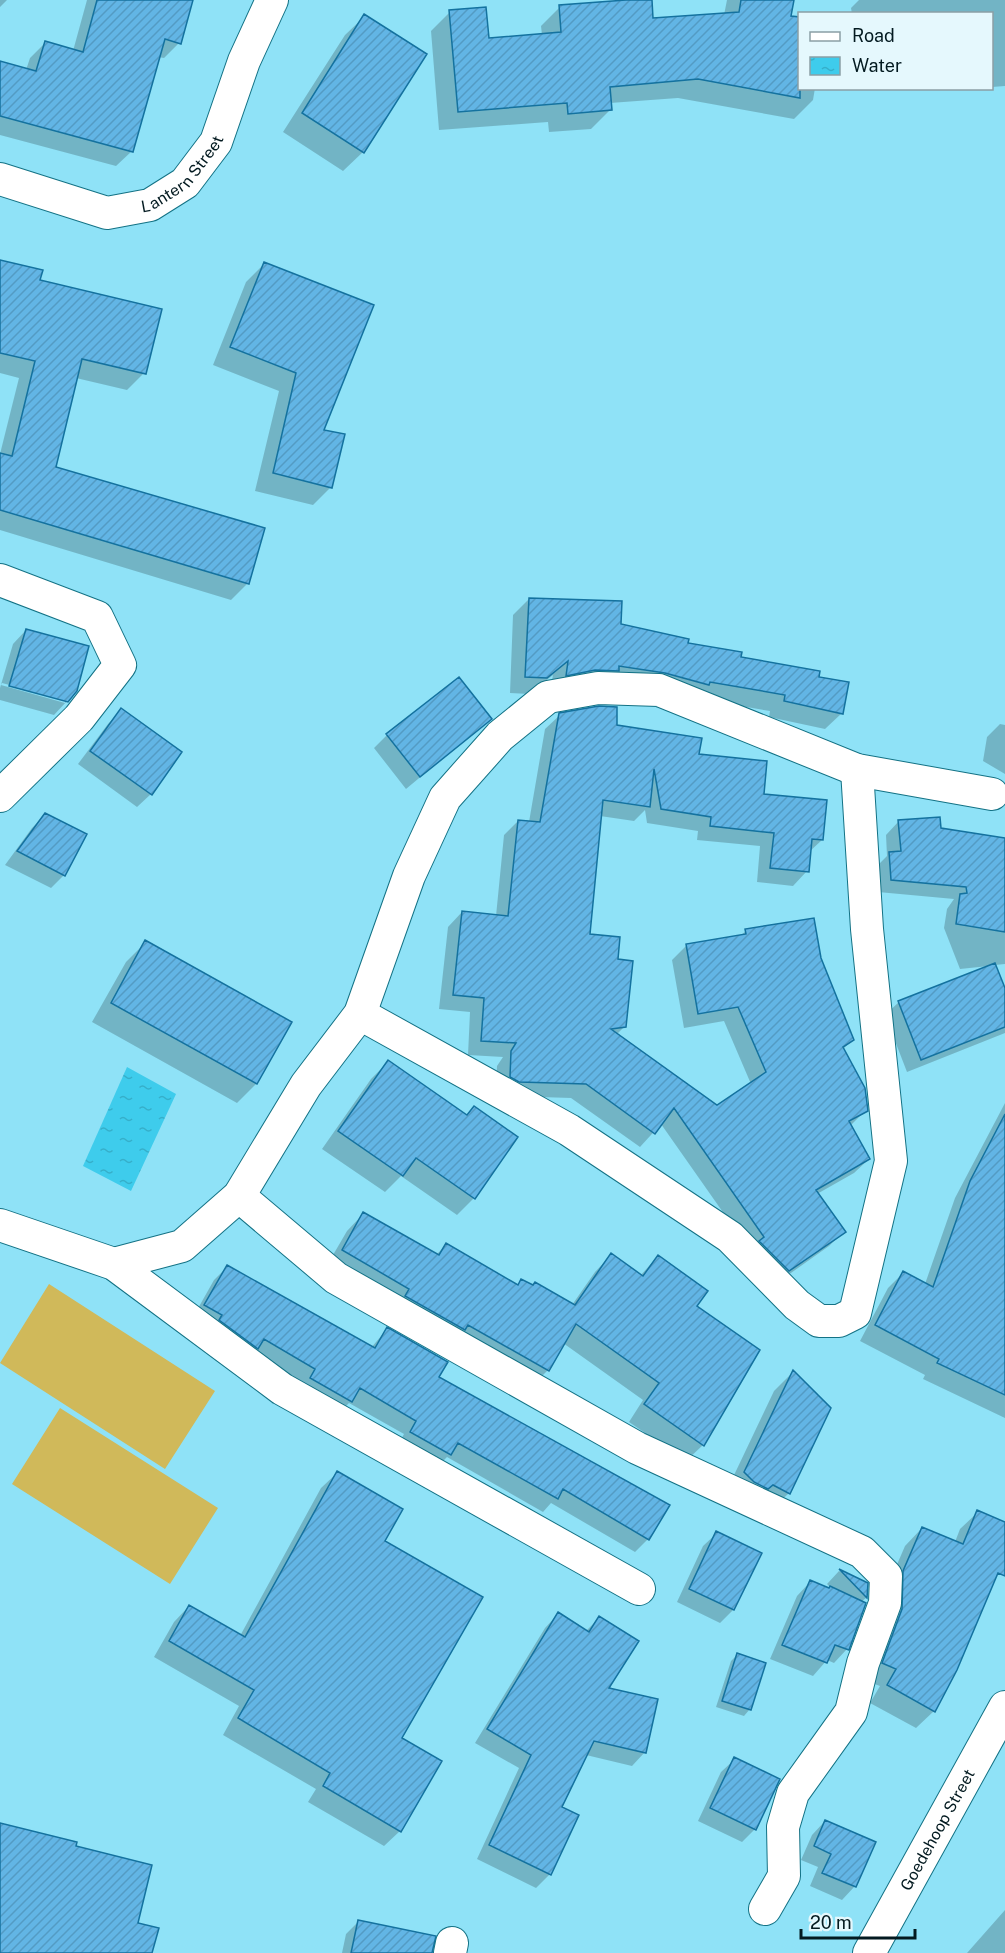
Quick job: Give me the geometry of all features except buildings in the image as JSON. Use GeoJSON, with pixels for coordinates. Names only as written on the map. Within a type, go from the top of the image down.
{"type":"FeatureCollection","features":[{"type":"Feature","properties":{"kind":"street","name":"Lantern Street"},"geometry":{"type":"LineString","coordinates":[[0,179],[107,213],[150,206],[185,183],[216,142],[244,61],[272,0]]}},
{"type":"Feature","properties":{"kind":"street"},"geometry":{"type":"LineString","coordinates":[[0,580],[97,617],[120,665],[79,718],[0,796]]}},
{"type":"Feature","properties":{"kind":"street"},"geometry":{"type":"LineString","coordinates":[[114,1264],[182,1246],[239,1196],[306,1084],[360,1014],[410,876],[445,798],[500,736],[548,697],[598,688],[659,690],[858,770],[992,794]]}},
{"type":"Feature","properties":{"kind":"street"},"geometry":{"type":"LineString","coordinates":[[360,1014],[569,1130],[730,1237],[797,1305],[819,1322],[839,1321],[855,1313],[891,1161],[867,929],[858,770]]}},
{"type":"Feature","properties":{"kind":"street"},"geometry":{"type":"LineString","coordinates":[[239,1196],[336,1278],[637,1448],[862,1552],[886,1576],[885,1603],[862,1663],[851,1712],[793,1793],[783,1827],[784,1876],[765,1909]]}},
{"type":"Feature","properties":{"kind":"street"},"geometry":{"type":"LineString","coordinates":[[0,1226],[114,1264],[282,1389],[639,1589]]}},
{"type":"Feature","properties":{"kind":"street","name":"Goedehoop Street"},"geometry":{"type":"LineString","coordinates":[[869,1953],[1005,1707]]}},
{"type":"Feature","properties":{"kind":"shaded area"},"geometry":{"type":"Polygon","coordinates":[[[49,1284],[215,1391],[165,1469],[0,1363],[49,1284]]]}},
{"type":"Feature","properties":{"kind":"shaded area"},"geometry":{"type":"Polygon","coordinates":[[[60,1408],[218,1508],[170,1584],[12,1484],[60,1408]]]}},
{"type":"Feature","properties":{"kind":"water"},"geometry":{"type":"Polygon","coordinates":[[[127,1067],[176,1094],[131,1191],[83,1166],[127,1067]]]}}]}
